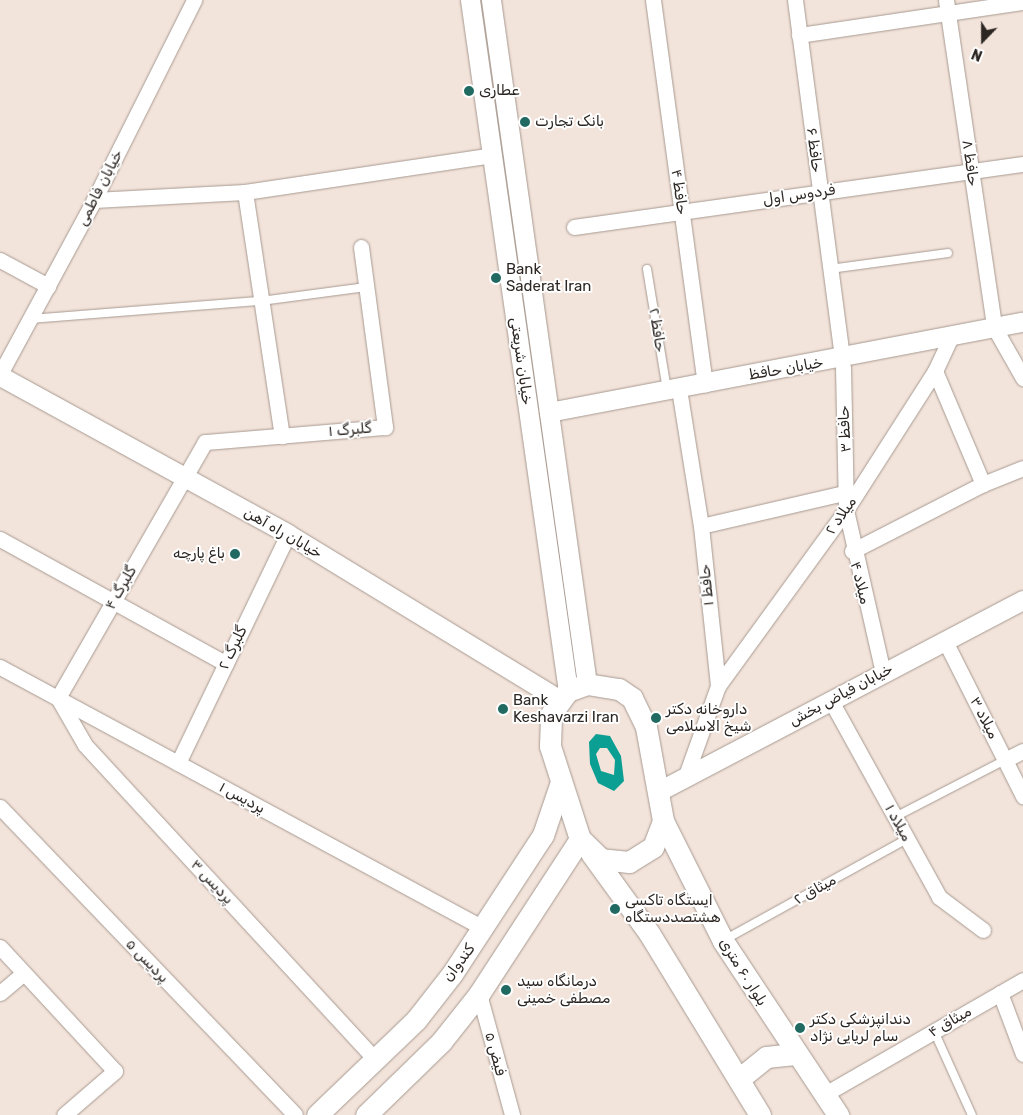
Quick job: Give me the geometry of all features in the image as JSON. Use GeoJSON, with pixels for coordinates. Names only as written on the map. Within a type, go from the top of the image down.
{"type":"FeatureCollection","features":[{"type":"Feature","properties":{"kind":"main road"},"geometry":{"type":"LineString","coordinates":[[585,845],[601,859],[629,862],[653,847],[663,821],[659,791],[642,712],[619,689],[572,692],[548,730],[561,782],[585,845],[649,933],[760,1115]]}},
{"type":"Feature","properties":{"kind":"main road","name":"کندوان"},"geometry":{"type":"LineString","coordinates":[[317,1115],[416,1020],[485,928],[543,836],[561,782]]}},
{"type":"Feature","properties":{"kind":"main road","name":"بلوار ۶۰ متری"},"geometry":{"type":"LineString","coordinates":[[663,821],[723,941],[795,1054],[826,1094],[838,1115]]}},
{"type":"Feature","properties":{"kind":"main road"},"geometry":{"type":"LineString","coordinates":[[366,1115],[441,1042],[479,994],[585,845]]}},
{"type":"Feature","properties":{"kind":"main road"},"geometry":{"type":"LineString","coordinates":[[738,1080],[766,1057],[795,1054]]}},
{"type":"Feature","properties":{"kind":"street","name":"خیابان فاطمی"},"geometry":{"type":"LineString","coordinates":[[0,375],[94,200],[195,0]]}},
{"type":"Feature","properties":{"kind":"street","name":"خیابان شریعتی"},"geometry":{"type":"LineString","coordinates":[[470,0],[572,692]]}},
{"type":"Feature","properties":{"kind":"street","name":"خیابان شریعتی"},"geometry":{"type":"LineString","coordinates":[[491,0],[549,412],[572,692]]}},
{"type":"Feature","properties":{"kind":"street","name":"حافظ ۴"},"geometry":{"type":"LineString","coordinates":[[653,0],[705,384]]}},
{"type":"Feature","properties":{"kind":"street","name":"حافظ ۶"},"geometry":{"type":"LineString","coordinates":[[795,0],[842,363]]}},
{"type":"Feature","properties":{"kind":"street"},"geometry":{"type":"LineString","coordinates":[[799,35],[946,6],[1023,2]]}},
{"type":"Feature","properties":{"kind":"street","name":"حافظ ۸"},"geometry":{"type":"LineString","coordinates":[[946,6],[994,327]]}},
{"type":"Feature","properties":{"kind":"street"},"geometry":{"type":"LineString","coordinates":[[94,200],[245,192],[492,155]]}},
{"type":"Feature","properties":{"kind":"street","name":"فردوس اول"},"geometry":{"type":"LineString","coordinates":[[574,227],[1023,164]]}},
{"type":"Feature","properties":{"kind":"street"},"geometry":{"type":"LineString","coordinates":[[245,192],[282,436]]}},
{"type":"Feature","properties":{"kind":"street","name":"گلبرگ ۱"},"geometry":{"type":"LineString","coordinates":[[185,478],[205,442],[385,428],[361,247]]}},
{"type":"Feature","properties":{"kind":"street"},"geometry":{"type":"LineString","coordinates":[[0,260],[48,286]]}},
{"type":"Feature","properties":{"kind":"street","name":"خیابان حافظ"},"geometry":{"type":"LineString","coordinates":[[549,412],[705,384],[842,363],[994,327],[1023,322]]}},
{"type":"Feature","properties":{"kind":"street"},"geometry":{"type":"LineString","coordinates":[[994,327],[1023,378]]}},
{"type":"Feature","properties":{"kind":"street","name":"میلاد ۲"},"geometry":{"type":"LineString","coordinates":[[718,686],[846,510],[935,371],[951,337]]}},
{"type":"Feature","properties":{"kind":"street","name":"حافظ ۳"},"geometry":{"type":"LineString","coordinates":[[842,363],[848,492]]}},
{"type":"Feature","properties":{"kind":"street"},"geometry":{"type":"LineString","coordinates":[[935,371],[983,484]]}},
{"type":"Feature","properties":{"kind":"street","name":"خیابان راه آهن"},"geometry":{"type":"LineString","coordinates":[[0,375],[572,692]]}},
{"type":"Feature","properties":{"kind":"street","name":"حافظ ۱"},"geometry":{"type":"LineString","coordinates":[[673,390],[701,526],[718,686],[685,778]]}},
{"type":"Feature","properties":{"kind":"street"},"geometry":{"type":"LineString","coordinates":[[852,551],[983,484],[1023,468]]}},
{"type":"Feature","properties":{"kind":"street","name":"گلبرگ ۴"},"geometry":{"type":"LineString","coordinates":[[58,698],[185,478]]}},
{"type":"Feature","properties":{"kind":"street"},"geometry":{"type":"LineString","coordinates":[[701,526],[848,492]]}},
{"type":"Feature","properties":{"kind":"street","name":"میلاد ۴"},"geometry":{"type":"LineString","coordinates":[[848,492],[846,510],[852,551],[883,674]]}},
{"type":"Feature","properties":{"kind":"street","name":"گلبرگ ۲"},"geometry":{"type":"LineString","coordinates":[[178,763],[288,534]]}},
{"type":"Feature","properties":{"kind":"street"},"geometry":{"type":"LineString","coordinates":[[0,539],[226,664]]}},
{"type":"Feature","properties":{"kind":"street","name":"خیابان فیاض بخش"},"geometry":{"type":"LineString","coordinates":[[659,791],[1023,600]]}},
{"type":"Feature","properties":{"kind":"street","name":"میلاد ۳"},"geometry":{"type":"LineString","coordinates":[[944,641],[1023,796]]}},
{"type":"Feature","properties":{"kind":"street","name":"پردیس ۱"},"geometry":{"type":"LineString","coordinates":[[0,667],[485,928]]}},
{"type":"Feature","properties":{"kind":"street","name":"پردیس ۳"},"geometry":{"type":"LineString","coordinates":[[58,698],[85,745],[376,1060]]}},
{"type":"Feature","properties":{"kind":"street","name":"میلاد ۱"},"geometry":{"type":"LineString","coordinates":[[831,701],[939,897],[983,930]]}},
{"type":"Feature","properties":{"kind":"street"},"geometry":{"type":"LineString","coordinates":[[1005,760],[1023,751]]}},
{"type":"Feature","properties":{"kind":"street","name":"پردیس ۵"},"geometry":{"type":"LineString","coordinates":[[0,807],[295,1115]]}},
{"type":"Feature","properties":{"kind":"street"},"geometry":{"type":"LineString","coordinates":[[0,947],[115,1071],[72,1112]]}},
{"type":"Feature","properties":{"kind":"street"},"geometry":{"type":"LineString","coordinates":[[0,992],[24,973]]}},
{"type":"Feature","properties":{"kind":"street","name":"میثاق ۴"},"geometry":{"type":"LineString","coordinates":[[826,1094],[1023,980]]}},
{"type":"Feature","properties":{"kind":"street"},"geometry":{"type":"LineString","coordinates":[[1000,993],[1023,1054]]}},
{"type":"Feature","properties":{"kind":"street","name":"فیض ۵"},"geometry":{"type":"LineString","coordinates":[[479,994],[512,1115]]}},
{"type":"Feature","properties":{"kind":"lane"},"geometry":{"type":"LineString","coordinates":[[830,269],[948,253]]}},
{"type":"Feature","properties":{"kind":"lane","name":"حافظ ۲"},"geometry":{"type":"LineString","coordinates":[[647,269],[673,390]]}},
{"type":"Feature","properties":{"kind":"lane"},"geometry":{"type":"LineString","coordinates":[[30,319],[261,301],[366,287]]}},
{"type":"Feature","properties":{"kind":"lane"},"geometry":{"type":"LineString","coordinates":[[895,817],[1005,760]]}},
{"type":"Feature","properties":{"kind":"lane","name":"میثاق ۲"},"geometry":{"type":"LineString","coordinates":[[723,941],[907,839]]}},
{"type":"Feature","properties":{"kind":"lane"},"geometry":{"type":"LineString","coordinates":[[934,1032],[972,1115]]}},
{"type":"Feature","properties":{"kind":"water"},"geometry":{"type":"Polygon","coordinates":[[[596,734],[610,736],[621,756],[624,781],[614,791],[598,783],[590,764],[589,742],[596,734]],[[600,748],[596,754],[601,771],[614,775],[615,760],[607,748],[600,748]]]}},
{"type":"Feature","properties":{"kind":"place","name":"عطاری"},"geometry":{"type":"Point","coordinates":[469,91]}},
{"type":"Feature","properties":{"kind":"place","name":"بانک تجارت"},"geometry":{"type":"Point","coordinates":[525,122]}},
{"type":"Feature","properties":{"kind":"place","name":"Bank Saderat Iran"},"geometry":{"type":"Point","coordinates":[496,278]}},
{"type":"Feature","properties":{"kind":"place","name":"باغ پارچه"},"geometry":{"type":"Point","coordinates":[235,554]}},
{"type":"Feature","properties":{"kind":"place","name":"Bank Keshavarzi Iran"},"geometry":{"type":"Point","coordinates":[503,709]}},
{"type":"Feature","properties":{"kind":"place","name":"داروخانه دکتر شیخ الاسلامی"},"geometry":{"type":"Point","coordinates":[656,718]}},
{"type":"Feature","properties":{"kind":"place","name":"ایستگاه تاکسی هشتصددستگاه"},"geometry":{"type":"Point","coordinates":[615,909]}},
{"type":"Feature","properties":{"kind":"place","name":"درمانگاه سید مصطفی خمینی"},"geometry":{"type":"Point","coordinates":[506,990]}},
{"type":"Feature","properties":{"kind":"place","name":"دندانپزشکی دکتر سام لریایی نژاد"},"geometry":{"type":"Point","coordinates":[800,1028]}}]}
